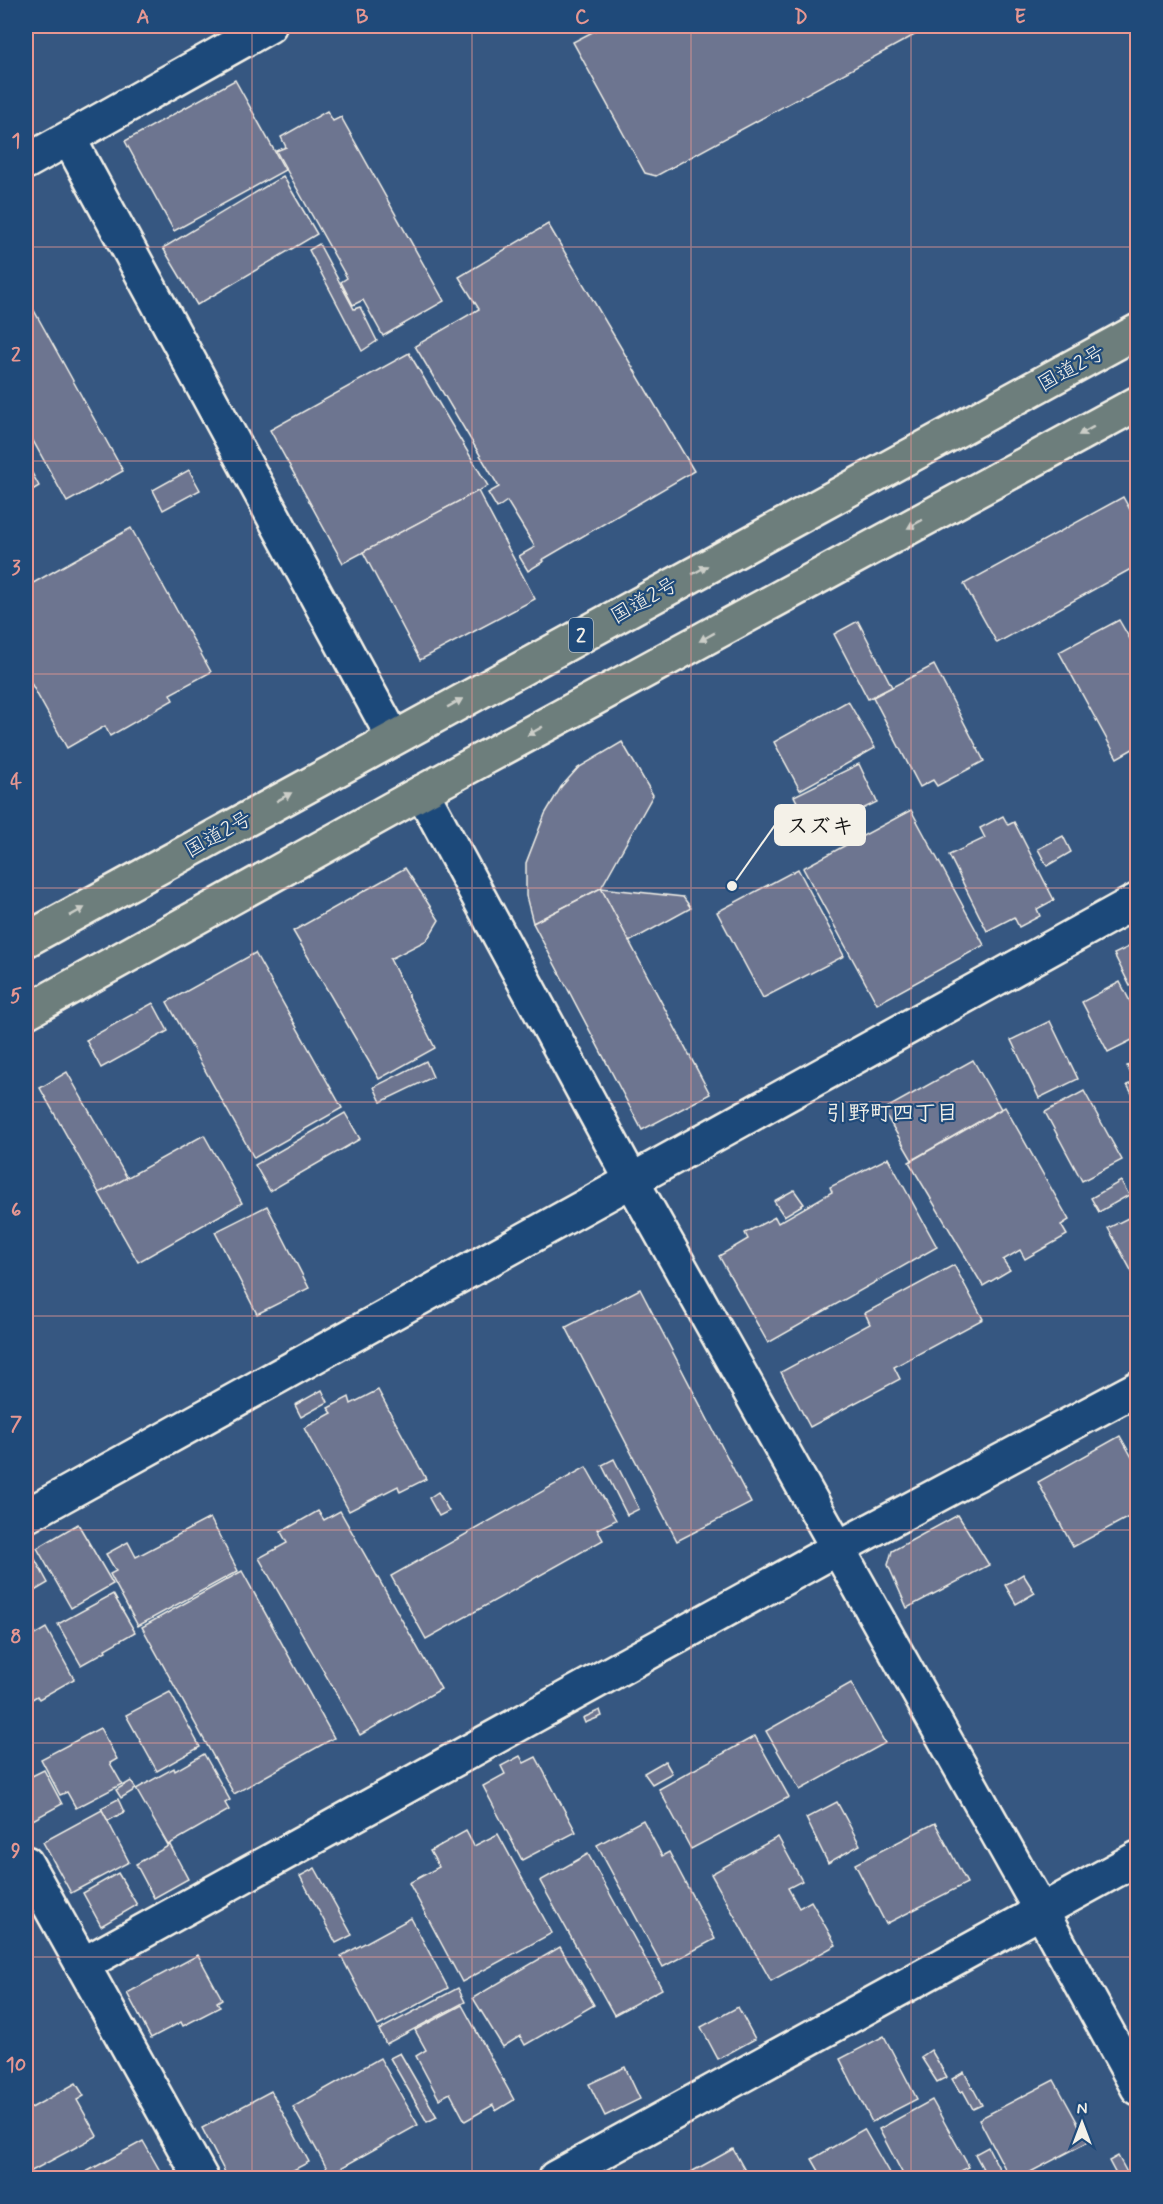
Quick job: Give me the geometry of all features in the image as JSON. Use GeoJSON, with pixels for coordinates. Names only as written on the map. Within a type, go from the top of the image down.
{"type":"FeatureCollection","features":[{"type":"Feature","properties":{"kind":"highway","name":"国道2号"},"geometry":{"type":"LineString","coordinates":[[26,940],[1137,331]]}},
{"type":"Feature","properties":{"kind":"highway"},"geometry":{"type":"LineString","coordinates":[[26,1012],[422,792],[1137,403]]}},
{"type":"Feature","properties":{"kind":"street"},"geometry":{"type":"LineString","coordinates":[[26,162],[268,26]]}},
{"type":"Feature","properties":{"kind":"street"},"geometry":{"type":"LineString","coordinates":[[69,139],[393,737]]}},
{"type":"Feature","properties":{"kind":"street"},"geometry":{"type":"LineString","coordinates":[[422,792],[632,1181],[1041,1911],[1137,2088]]}},
{"type":"Feature","properties":{"kind":"street"},"geometry":{"type":"LineString","coordinates":[[26,1516],[1137,900]]}},
{"type":"Feature","properties":{"kind":"street"},"geometry":{"type":"LineString","coordinates":[[82,1965],[838,1548],[1137,1388]]}},
{"type":"Feature","properties":{"kind":"street"},"geometry":{"type":"LineString","coordinates":[[555,2178],[1137,1858]]}},
{"type":"Feature","properties":{"kind":"street"},"geometry":{"type":"LineString","coordinates":[[26,1863],[201,2178]]}},
{"type":"Feature","properties":{"kind":"building"},"geometry":{"type":"Polygon","coordinates":[[[604,26],[931,26],[656,176],[645,173],[573,42],[604,26]]]}},
{"type":"Feature","properties":{"kind":"building"},"geometry":{"type":"Polygon","coordinates":[[[235,80],[285,170],[174,231],[125,141],[235,80]]]}},
{"type":"Feature","properties":{"kind":"building"},"geometry":{"type":"Polygon","coordinates":[[[327,111],[333,121],[341,117],[444,301],[383,336],[363,300],[353,305],[341,282],[347,278],[276,151],[286,147],[281,137],[327,111]]]}},
{"type":"Feature","properties":{"kind":"building"},"geometry":{"type":"Polygon","coordinates":[[[283,176],[317,234],[197,305],[163,248],[283,176]]]}},
{"type":"Feature","properties":{"kind":"building"},"geometry":{"type":"Polygon","coordinates":[[[548,224],[694,471],[542,560],[544,561],[528,571],[519,556],[535,547],[507,501],[497,508],[488,493],[499,487],[415,346],[479,309],[459,277],[548,224]]]}},
{"type":"Feature","properties":{"kind":"building"},"geometry":{"type":"Polygon","coordinates":[[[319,244],[354,309],[360,307],[377,341],[362,351],[309,250],[319,244]]]}},
{"type":"Feature","properties":{"kind":"building"},"geometry":{"type":"Polygon","coordinates":[[[26,296],[123,471],[67,502],[26,428],[26,296]]]}},
{"type":"Feature","properties":{"kind":"building"},"geometry":{"type":"Polygon","coordinates":[[[409,353],[488,486],[343,563],[270,430],[409,353]]]}},
{"type":"Feature","properties":{"kind":"building"},"geometry":{"type":"Polygon","coordinates":[[[26,462],[39,486],[26,494],[26,462]]]}},
{"type":"Feature","properties":{"kind":"building"},"geometry":{"type":"Polygon","coordinates":[[[189,470],[200,490],[163,510],[153,490],[189,470]]]}},
{"type":"Feature","properties":{"kind":"building"},"geometry":{"type":"Polygon","coordinates":[[[478,491],[535,599],[420,660],[363,552],[478,491]]]}},
{"type":"Feature","properties":{"kind":"building"},"geometry":{"type":"Polygon","coordinates":[[[1123,497],[1138,524],[1138,565],[997,643],[964,584],[1123,497]]]}},
{"type":"Feature","properties":{"kind":"building"},"geometry":{"type":"Polygon","coordinates":[[[131,528],[211,672],[170,694],[173,700],[110,736],[105,726],[67,748],[26,674],[26,587],[131,528]]]}},
{"type":"Feature","properties":{"kind":"building"},"geometry":{"type":"Polygon","coordinates":[[[1119,620],[1138,653],[1138,746],[1117,758],[1059,652],[1119,620]]]}},
{"type":"Feature","properties":{"kind":"building"},"geometry":{"type":"Polygon","coordinates":[[[858,621],[892,687],[868,699],[834,634],[858,621]]]}},
{"type":"Feature","properties":{"kind":"building"},"geometry":{"type":"Polygon","coordinates":[[[934,665],[984,761],[937,786],[933,780],[920,787],[873,697],[934,665]]]}},
{"type":"Feature","properties":{"kind":"building"},"geometry":{"type":"Polygon","coordinates":[[[848,701],[875,748],[800,790],[774,742],[848,701]]]}},
{"type":"Feature","properties":{"kind":"building"},"geometry":{"type":"Polygon","coordinates":[[[622,742],[653,795],[601,888],[533,923],[526,896],[526,863],[545,814],[561,787],[578,768],[622,742]]]}},
{"type":"Feature","properties":{"kind":"building"},"geometry":{"type":"Polygon","coordinates":[[[859,764],[877,802],[813,833],[794,796],[859,764]]]}},
{"type":"Feature","properties":{"kind":"building"},"geometry":{"type":"Polygon","coordinates":[[[911,810],[984,945],[877,1004],[803,868],[911,810]]]}},
{"type":"Feature","properties":{"kind":"building"},"geometry":{"type":"Polygon","coordinates":[[[1003,816],[1008,825],[1014,822],[1054,900],[1037,909],[1040,916],[1019,927],[1014,917],[987,931],[949,855],[985,838],[980,828],[1003,816]]]}},
{"type":"Feature","properties":{"kind":"building"},"geometry":{"type":"Polygon","coordinates":[[[1063,836],[1071,852],[1047,866],[1038,849],[1063,836]]]}},
{"type":"Feature","properties":{"kind":"building"},"geometry":{"type":"Polygon","coordinates":[[[405,868],[439,920],[427,940],[390,959],[435,1048],[379,1079],[293,931],[405,868]]]}},
{"type":"Feature","properties":{"kind":"building"},"geometry":{"type":"Polygon","coordinates":[[[798,869],[844,956],[763,998],[717,912],[798,869]]]}},
{"type":"Feature","properties":{"kind":"building"},"geometry":{"type":"Polygon","coordinates":[[[601,888],[683,897],[691,908],[629,942],[601,888]]]}},
{"type":"Feature","properties":{"kind":"building"},"geometry":{"type":"Polygon","coordinates":[[[601,888],[710,1094],[642,1130],[533,923],[601,888]]]}},
{"type":"Feature","properties":{"kind":"building"},"geometry":{"type":"Polygon","coordinates":[[[1137,943],[1138,982],[1130,986],[1114,954],[1137,943]]]}},
{"type":"Feature","properties":{"kind":"building"},"geometry":{"type":"Polygon","coordinates":[[[255,953],[342,1108],[254,1158],[167,1002],[255,953]]]}},
{"type":"Feature","properties":{"kind":"building"},"geometry":{"type":"Polygon","coordinates":[[[1120,982],[1138,1017],[1138,1037],[1108,1052],[1082,1002],[1120,982]]]}},
{"type":"Feature","properties":{"kind":"building"},"geometry":{"type":"Polygon","coordinates":[[[153,1003],[168,1031],[101,1068],[86,1040],[153,1003]]]}},
{"type":"Feature","properties":{"kind":"building"},"geometry":{"type":"Polygon","coordinates":[[[1050,1021],[1078,1079],[1039,1098],[1011,1040],[1050,1021]]]}},
{"type":"Feature","properties":{"kind":"building"},"geometry":{"type":"Polygon","coordinates":[[[973,1060],[1001,1109],[912,1160],[883,1110],[973,1060]]]}},
{"type":"Feature","properties":{"kind":"building"},"geometry":{"type":"Polygon","coordinates":[[[426,1061],[433,1077],[381,1102],[374,1087],[426,1061]]]}},
{"type":"Feature","properties":{"kind":"building"},"geometry":{"type":"Polygon","coordinates":[[[1138,1061],[1138,1104],[1127,1085],[1135,1082],[1127,1066],[1138,1061]]]}},
{"type":"Feature","properties":{"kind":"building"},"geometry":{"type":"Polygon","coordinates":[[[67,1072],[127,1178],[99,1193],[40,1088],[67,1072]]]}},
{"type":"Feature","properties":{"kind":"building"},"geometry":{"type":"Polygon","coordinates":[[[1084,1091],[1122,1160],[1082,1181],[1045,1112],[1084,1091]]]}},
{"type":"Feature","properties":{"kind":"building"},"geometry":{"type":"Polygon","coordinates":[[[1005,1107],[1069,1220],[1061,1225],[1067,1235],[1025,1259],[1020,1250],[1003,1260],[1010,1270],[983,1286],[909,1162],[1005,1107]]]}},
{"type":"Feature","properties":{"kind":"building"},"geometry":{"type":"Polygon","coordinates":[[[345,1113],[360,1139],[270,1191],[255,1165],[345,1113]]]}},
{"type":"Feature","properties":{"kind":"building"},"geometry":{"type":"Polygon","coordinates":[[[204,1135],[242,1203],[138,1262],[99,1193],[204,1135]]]}},
{"type":"Feature","properties":{"kind":"building"},"geometry":{"type":"Polygon","coordinates":[[[888,1158],[937,1247],[768,1343],[719,1256],[748,1239],[745,1233],[775,1217],[778,1223],[832,1192],[830,1187],[888,1158]]]}},
{"type":"Feature","properties":{"kind":"building"},"geometry":{"type":"Polygon","coordinates":[[[1121,1181],[1129,1195],[1099,1212],[1091,1198],[1121,1181]]]}},
{"type":"Feature","properties":{"kind":"building"},"geometry":{"type":"Polygon","coordinates":[[[794,1190],[804,1204],[784,1216],[774,1201],[794,1190]]]}},
{"type":"Feature","properties":{"kind":"building"},"geometry":{"type":"Polygon","coordinates":[[[267,1206],[309,1288],[257,1314],[215,1232],[267,1206]]]}},
{"type":"Feature","properties":{"kind":"building"},"geometry":{"type":"Polygon","coordinates":[[[1138,1213],[1138,1283],[1108,1228],[1138,1213]]]}},
{"type":"Feature","properties":{"kind":"building"},"geometry":{"type":"Polygon","coordinates":[[[954,1265],[983,1319],[894,1367],[900,1379],[810,1427],[781,1372],[870,1324],[865,1313],[954,1265]]]}},
{"type":"Feature","properties":{"kind":"building"},"geometry":{"type":"Polygon","coordinates":[[[640,1289],[751,1503],[677,1541],[566,1327],[640,1289]]]}},
{"type":"Feature","properties":{"kind":"building"},"geometry":{"type":"Polygon","coordinates":[[[322,1390],[328,1402],[301,1417],[295,1405],[322,1390]]]}},
{"type":"Feature","properties":{"kind":"building"},"geometry":{"type":"Polygon","coordinates":[[[378,1390],[426,1479],[400,1492],[398,1486],[349,1511],[304,1428],[332,1413],[328,1408],[349,1397],[351,1404],[378,1390]]]}},
{"type":"Feature","properties":{"kind":"building"},"geometry":{"type":"Polygon","coordinates":[[[1120,1436],[1138,1468],[1138,1512],[1073,1547],[1038,1482],[1120,1436]]]}},
{"type":"Feature","properties":{"kind":"building"},"geometry":{"type":"Polygon","coordinates":[[[614,1459],[639,1509],[627,1515],[602,1465],[614,1459]]]}},
{"type":"Feature","properties":{"kind":"building"},"geometry":{"type":"Polygon","coordinates":[[[586,1467],[616,1520],[597,1529],[603,1540],[426,1639],[391,1576],[586,1467]]]}},
{"type":"Feature","properties":{"kind":"building"},"geometry":{"type":"Polygon","coordinates":[[[438,1492],[449,1511],[439,1516],[429,1498],[438,1492]]]}},
{"type":"Feature","properties":{"kind":"building"},"geometry":{"type":"Polygon","coordinates":[[[318,1511],[324,1520],[340,1511],[441,1689],[360,1735],[259,1558],[287,1543],[281,1532],[318,1511]]]}},
{"type":"Feature","properties":{"kind":"building"},"geometry":{"type":"Polygon","coordinates":[[[958,1515],[989,1565],[907,1608],[888,1565],[892,1551],[958,1515]]]}},
{"type":"Feature","properties":{"kind":"building"},"geometry":{"type":"Polygon","coordinates":[[[210,1518],[238,1571],[138,1626],[110,1574],[116,1571],[106,1554],[128,1542],[136,1557],[210,1518]]]}},
{"type":"Feature","properties":{"kind":"building"},"geometry":{"type":"Polygon","coordinates":[[[78,1524],[113,1584],[71,1608],[37,1548],[78,1524]]]}},
{"type":"Feature","properties":{"kind":"building"},"geometry":{"type":"Polygon","coordinates":[[[31,1552],[48,1583],[26,1596],[26,1554],[31,1552]]]}},
{"type":"Feature","properties":{"kind":"building"},"geometry":{"type":"Polygon","coordinates":[[[242,1571],[334,1738],[234,1794],[142,1627],[242,1571]]]}},
{"type":"Feature","properties":{"kind":"building"},"geometry":{"type":"Polygon","coordinates":[[[1023,1574],[1035,1593],[1016,1604],[1005,1585],[1023,1574]]]}},
{"type":"Feature","properties":{"kind":"building"},"geometry":{"type":"Polygon","coordinates":[[[113,1594],[135,1632],[81,1665],[58,1624],[113,1594]]]}},
{"type":"Feature","properties":{"kind":"building"},"geometry":{"type":"Polygon","coordinates":[[[46,1628],[74,1679],[39,1699],[37,1696],[26,1703],[26,1640],[46,1628]]]}},
{"type":"Feature","properties":{"kind":"building"},"geometry":{"type":"Polygon","coordinates":[[[851,1683],[885,1743],[800,1790],[766,1731],[851,1683]]]}},
{"type":"Feature","properties":{"kind":"building"},"geometry":{"type":"Polygon","coordinates":[[[170,1692],[200,1747],[157,1771],[126,1715],[170,1692]]]}},
{"type":"Feature","properties":{"kind":"building"},"geometry":{"type":"Polygon","coordinates":[[[600,1710],[602,1716],[585,1723],[583,1718],[600,1710]]]}},
{"type":"Feature","properties":{"kind":"building"},"geometry":{"type":"Polygon","coordinates":[[[100,1728],[117,1759],[110,1763],[122,1784],[76,1808],[67,1792],[60,1795],[41,1759],[100,1728]]]}},
{"type":"Feature","properties":{"kind":"building"},"geometry":{"type":"Polygon","coordinates":[[[755,1736],[789,1797],[691,1849],[659,1789],[755,1736]]]}},
{"type":"Feature","properties":{"kind":"building"},"geometry":{"type":"Polygon","coordinates":[[[204,1754],[230,1800],[225,1803],[229,1810],[168,1845],[136,1789],[174,1768],[175,1771],[204,1754]]]}},
{"type":"Feature","properties":{"kind":"building"},"geometry":{"type":"Polygon","coordinates":[[[520,1756],[524,1763],[536,1757],[576,1832],[522,1860],[483,1786],[505,1774],[501,1766],[520,1756]]]}},
{"type":"Feature","properties":{"kind":"building"},"geometry":{"type":"Polygon","coordinates":[[[665,1761],[672,1773],[652,1784],[644,1773],[665,1761]]]}},
{"type":"Feature","properties":{"kind":"building"},"geometry":{"type":"Polygon","coordinates":[[[44,1770],[62,1804],[31,1821],[26,1811],[26,1779],[44,1770]]]}},
{"type":"Feature","properties":{"kind":"building"},"geometry":{"type":"Polygon","coordinates":[[[131,1781],[136,1789],[121,1798],[116,1790],[131,1781]]]}},
{"type":"Feature","properties":{"kind":"building"},"geometry":{"type":"Polygon","coordinates":[[[118,1799],[124,1812],[108,1821],[101,1808],[118,1799]]]}},
{"type":"Feature","properties":{"kind":"building"},"geometry":{"type":"Polygon","coordinates":[[[837,1802],[860,1845],[828,1863],[806,1818],[837,1802]]]}},
{"type":"Feature","properties":{"kind":"building"},"geometry":{"type":"Polygon","coordinates":[[[102,1810],[129,1862],[71,1893],[43,1842],[102,1810]]]}},
{"type":"Feature","properties":{"kind":"building"},"geometry":{"type":"Polygon","coordinates":[[[643,1820],[662,1856],[669,1852],[715,1939],[663,1967],[597,1845],[643,1820]]]}},
{"type":"Feature","properties":{"kind":"building"},"geometry":{"type":"Polygon","coordinates":[[[935,1823],[967,1883],[886,1924],[855,1864],[935,1823]]]}},
{"type":"Feature","properties":{"kind":"building"},"geometry":{"type":"Polygon","coordinates":[[[466,1831],[474,1846],[498,1834],[552,1933],[462,1982],[409,1883],[439,1867],[430,1851],[466,1831]]]}},
{"type":"Feature","properties":{"kind":"building"},"geometry":{"type":"Polygon","coordinates":[[[778,1837],[802,1881],[788,1888],[799,1908],[811,1901],[836,1945],[771,1981],[711,1874],[778,1837]]]}},
{"type":"Feature","properties":{"kind":"building"},"geometry":{"type":"Polygon","coordinates":[[[170,1845],[188,1879],[154,1898],[136,1864],[170,1845]]]}},
{"type":"Feature","properties":{"kind":"building"},"geometry":{"type":"Polygon","coordinates":[[[588,1854],[662,1989],[614,2015],[540,1881],[588,1854]]]}},
{"type":"Feature","properties":{"kind":"building"},"geometry":{"type":"Polygon","coordinates":[[[315,1868],[352,1935],[336,1943],[300,1876],[315,1868]]]}},
{"type":"Feature","properties":{"kind":"building"},"geometry":{"type":"Polygon","coordinates":[[[118,1873],[137,1905],[101,1926],[83,1893],[118,1873]]]}},
{"type":"Feature","properties":{"kind":"building"},"geometry":{"type":"Polygon","coordinates":[[[411,1918],[448,1988],[378,2026],[341,1956],[411,1918]]]}},
{"type":"Feature","properties":{"kind":"building"},"geometry":{"type":"Polygon","coordinates":[[[560,1947],[594,2005],[525,2045],[520,2036],[503,2047],[473,1998],[560,1947]]]}},
{"type":"Feature","properties":{"kind":"building"},"geometry":{"type":"Polygon","coordinates":[[[198,1955],[222,1999],[217,2002],[220,2007],[183,2026],[181,2022],[151,2038],[127,1993],[198,1955]]]}},
{"type":"Feature","properties":{"kind":"building"},"geometry":{"type":"Polygon","coordinates":[[[458,1988],[465,2002],[386,2044],[379,2030],[458,1988]]]}},
{"type":"Feature","properties":{"kind":"building"},"geometry":{"type":"Polygon","coordinates":[[[462,2005],[514,2100],[496,2111],[493,2105],[465,2121],[450,2093],[439,2099],[416,2056],[426,2050],[415,2030],[462,2005]]]}},
{"type":"Feature","properties":{"kind":"building"},"geometry":{"type":"Polygon","coordinates":[[[738,2007],[755,2039],[718,2059],[701,2027],[738,2007]]]}},
{"type":"Feature","properties":{"kind":"building"},"geometry":{"type":"Polygon","coordinates":[[[884,2036],[917,2099],[872,2122],[840,2059],[884,2036]]]}},
{"type":"Feature","properties":{"kind":"building"},"geometry":{"type":"Polygon","coordinates":[[[931,2050],[947,2077],[937,2082],[921,2057],[931,2050]]]}},
{"type":"Feature","properties":{"kind":"building"},"geometry":{"type":"Polygon","coordinates":[[[400,2053],[437,2117],[427,2122],[390,2058],[400,2053]]]}},
{"type":"Feature","properties":{"kind":"building"},"geometry":{"type":"Polygon","coordinates":[[[380,2058],[418,2125],[330,2174],[293,2107],[380,2058]]]}},
{"type":"Feature","properties":{"kind":"building"},"geometry":{"type":"Polygon","coordinates":[[[625,2067],[640,2099],[605,2116],[589,2084],[625,2067]]]}},
{"type":"Feature","properties":{"kind":"building"},"geometry":{"type":"Polygon","coordinates":[[[964,2072],[982,2105],[973,2109],[963,2091],[960,2092],[952,2079],[964,2072]]]}},
{"type":"Feature","properties":{"kind":"building"},"geometry":{"type":"Polygon","coordinates":[[[1054,2080],[1088,2142],[1019,2178],[1010,2178],[979,2119],[1054,2080]]]}},
{"type":"Feature","properties":{"kind":"building"},"geometry":{"type":"Polygon","coordinates":[[[76,2083],[84,2096],[77,2100],[97,2136],[26,2174],[26,2111],[76,2083]]]}},
{"type":"Feature","properties":{"kind":"building"},"geometry":{"type":"Polygon","coordinates":[[[271,2091],[309,2162],[278,2178],[228,2178],[202,2128],[271,2091]]]}},
{"type":"Feature","properties":{"kind":"building"},"geometry":{"type":"Polygon","coordinates":[[[932,2100],[969,2167],[947,2178],[905,2178],[879,2129],[932,2100]]]}},
{"type":"Feature","properties":{"kind":"building"},"geometry":{"type":"Polygon","coordinates":[[[864,2129],[892,2178],[823,2178],[812,2159],[864,2129]]]}},
{"type":"Feature","properties":{"kind":"building"},"geometry":{"type":"Polygon","coordinates":[[[143,2141],[164,2178],[75,2178],[143,2141]]]}},
{"type":"Feature","properties":{"kind":"building"},"geometry":{"type":"Polygon","coordinates":[[[988,2147],[1004,2178],[988,2178],[975,2154],[988,2147]]]}},
{"type":"Feature","properties":{"kind":"building"},"geometry":{"type":"Polygon","coordinates":[[[733,2149],[749,2178],[680,2178],[733,2149]]]}},
{"type":"Feature","properties":{"kind":"building"},"geometry":{"type":"Polygon","coordinates":[[[1118,2156],[1130,2178],[1118,2178],[1109,2161],[1118,2156]]]}},
{"type":"Feature","properties":{"kind":"building"},"geometry":{"type":"Polygon","coordinates":[[[982,2169],[988,2178],[964,2178],[982,2169]]]}},
{"type":"Feature","properties":{"kind":"place","name":"スズキ"},"geometry":{"type":"Point","coordinates":[732,886]}},
{"type":"Feature","properties":{"kind":"district","name":"引野町四丁目"},"geometry":{"type":"Point","coordinates":[892,1112]}}]}
